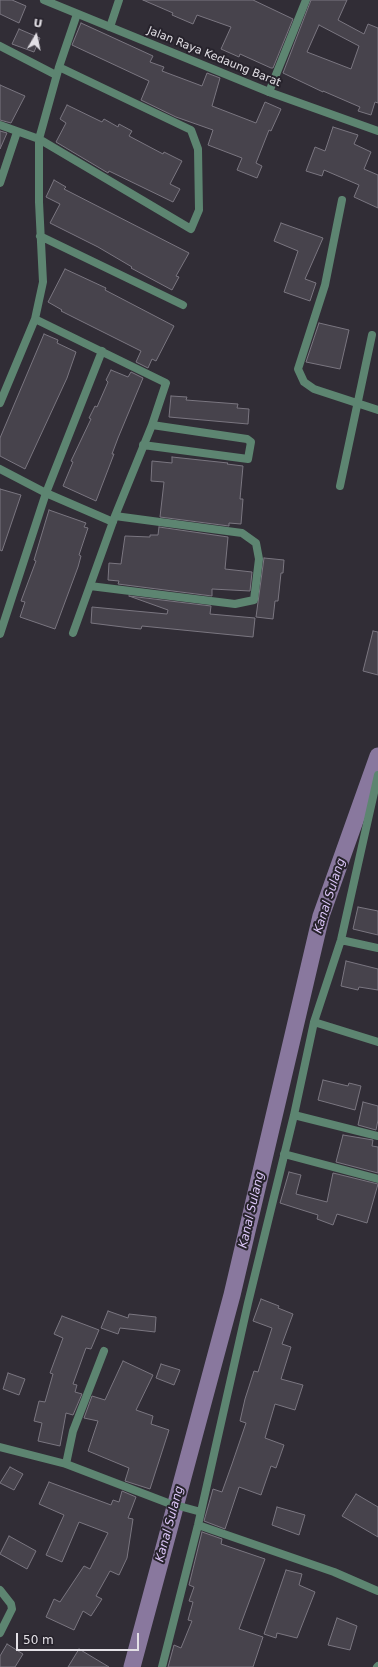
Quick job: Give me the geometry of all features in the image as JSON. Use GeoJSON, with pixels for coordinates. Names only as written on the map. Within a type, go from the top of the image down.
{"type":"FeatureCollection","features":[{"type":"Feature","properties":{"kind":"street","name":"Jalan Raya Kedaung Barat"},"geometry":{"type":"LineString","coordinates":[[44,0],[269,92],[378,130]]}},
{"type":"Feature","properties":{"kind":"street"},"geometry":{"type":"LineString","coordinates":[[110,27],[119,0]]}},
{"type":"Feature","properties":{"kind":"street"},"geometry":{"type":"LineString","coordinates":[[269,92],[306,0]]}},
{"type":"Feature","properties":{"kind":"street"},"geometry":{"type":"LineString","coordinates":[[0,403],[35,319],[43,282],[40,236],[39,139],[58,71],[77,14]]}},
{"type":"Feature","properties":{"kind":"street"},"geometry":{"type":"LineString","coordinates":[[0,46],[191,130],[198,149],[199,210],[191,229],[39,139],[0,125]]}},
{"type":"Feature","properties":{"kind":"street"},"geometry":{"type":"LineString","coordinates":[[0,182],[17,132]]}},
{"type":"Feature","properties":{"kind":"street"},"geometry":{"type":"LineString","coordinates":[[342,200],[325,285],[298,369],[304,382],[314,389],[378,410]]}},
{"type":"Feature","properties":{"kind":"street"},"geometry":{"type":"LineString","coordinates":[[40,236],[183,306]]}},
{"type":"Feature","properties":{"kind":"street"},"geometry":{"type":"LineString","coordinates":[[35,319],[166,383],[152,425],[114,520],[73,633]]}},
{"type":"Feature","properties":{"kind":"street"},"geometry":{"type":"LineString","coordinates":[[340,486],[356,403],[372,335]]}},
{"type":"Feature","properties":{"kind":"street"},"geometry":{"type":"LineString","coordinates":[[1,630],[46,493],[102,351]]}},
{"type":"Feature","properties":{"kind":"street"},"geometry":{"type":"LineString","coordinates":[[143,445],[248,459],[251,442],[247,439],[152,425]]}},
{"type":"Feature","properties":{"kind":"street"},"geometry":{"type":"LineString","coordinates":[[0,469],[46,493],[114,520],[242,533],[256,543],[259,559],[254,600],[235,604],[90,586]]}},
{"type":"Feature","properties":{"kind":"street"},"geometry":{"type":"LineString","coordinates":[[162,1667],[198,1525],[197,1511],[294,1115],[314,1022],[341,940],[378,775]]}},
{"type":"Feature","properties":{"kind":"street"},"geometry":{"type":"LineString","coordinates":[[341,940],[378,948]]}},
{"type":"Feature","properties":{"kind":"street"},"geometry":{"type":"LineString","coordinates":[[314,1022],[378,1042]]}},
{"type":"Feature","properties":{"kind":"street"},"geometry":{"type":"LineString","coordinates":[[294,1115],[378,1136]]}},
{"type":"Feature","properties":{"kind":"street"},"geometry":{"type":"LineString","coordinates":[[284,1154],[378,1179]]}},
{"type":"Feature","properties":{"kind":"street"},"geometry":{"type":"LineString","coordinates":[[66,1464],[73,1431],[104,1351]]}},
{"type":"Feature","properties":{"kind":"street"},"geometry":{"type":"LineString","coordinates":[[0,1447],[66,1464],[168,1503],[197,1511]]}},
{"type":"Feature","properties":{"kind":"street"},"geometry":{"type":"LineString","coordinates":[[198,1525],[334,1572],[378,1591]]}},
{"type":"Feature","properties":{"kind":"street"},"geometry":{"type":"LineString","coordinates":[[0,1590],[11,1604],[12,1609],[0,1633]]}},
{"type":"Feature","properties":{"kind":"building"},"geometry":{"type":"Polygon","coordinates":[[[0,0],[12,0],[26,6],[19,23],[0,14],[0,0]]]}},
{"type":"Feature","properties":{"kind":"building"},"geometry":{"type":"Polygon","coordinates":[[[143,0],[253,0],[293,19],[273,68],[271,68],[240,54],[239,57],[221,49],[231,27],[197,15],[193,24],[172,15],[173,13],[143,0]]]}},
{"type":"Feature","properties":{"kind":"building"},"geometry":{"type":"Polygon","coordinates":[[[311,0],[347,0],[338,20],[364,34],[368,24],[378,28],[378,103],[375,102],[371,115],[358,111],[360,107],[323,92],[283,73],[311,0]],[[319,25],[307,52],[351,69],[359,46],[319,25]]]}},
{"type":"Feature","properties":{"kind":"building"},"geometry":{"type":"Polygon","coordinates":[[[81,23],[153,56],[150,62],[164,67],[162,71],[202,86],[207,73],[220,78],[212,106],[256,123],[265,102],[281,109],[271,131],[269,130],[256,163],[262,166],[257,178],[237,170],[242,158],[208,145],[213,130],[176,117],[141,100],[149,81],[72,45],[81,23]]]}},
{"type":"Feature","properties":{"kind":"building"},"geometry":{"type":"Polygon","coordinates":[[[19,29],[40,38],[34,52],[12,44],[19,29]]]}},
{"type":"Feature","properties":{"kind":"building"},"geometry":{"type":"Polygon","coordinates":[[[0,85],[25,96],[11,123],[0,120],[0,85]]]}},
{"type":"Feature","properties":{"kind":"building"},"geometry":{"type":"Polygon","coordinates":[[[67,105],[102,122],[104,119],[118,127],[119,124],[132,131],[129,136],[163,154],[164,152],[182,161],[170,184],[180,189],[173,202],[109,171],[108,173],[56,142],[66,123],[60,119],[67,105]]]}},
{"type":"Feature","properties":{"kind":"building"},"geometry":{"type":"Polygon","coordinates":[[[333,127],[358,135],[354,144],[371,152],[364,169],[378,175],[378,208],[354,197],[359,185],[324,170],[322,176],[306,171],[315,147],[325,151],[333,127]]]}},
{"type":"Feature","properties":{"kind":"building"},"geometry":{"type":"Polygon","coordinates":[[[0,131],[7,133],[0,149],[0,131]]]}},
{"type":"Feature","properties":{"kind":"building"},"geometry":{"type":"Polygon","coordinates":[[[54,180],[66,187],[64,189],[189,253],[176,276],[179,277],[172,290],[131,268],[132,267],[98,247],[50,223],[60,204],[46,197],[54,180]]]}},
{"type":"Feature","properties":{"kind":"building"},"geometry":{"type":"Polygon","coordinates":[[[281,223],[323,238],[305,279],[316,283],[310,301],[284,292],[298,251],[274,241],[281,223]]]}},
{"type":"Feature","properties":{"kind":"building"},"geometry":{"type":"Polygon","coordinates":[[[65,269],[106,288],[105,290],[174,326],[156,361],[152,359],[148,368],[136,362],[141,351],[61,311],[62,310],[48,302],[65,269]]]}},
{"type":"Feature","properties":{"kind":"building"},"geometry":{"type":"Polygon","coordinates":[[[319,323],[349,330],[340,369],[306,362],[319,323]]]}},
{"type":"Feature","properties":{"kind":"building"},"geometry":{"type":"Polygon","coordinates":[[[44,334],[58,340],[57,343],[76,352],[67,378],[25,469],[0,456],[0,438],[44,334]]]}},
{"type":"Feature","properties":{"kind":"building"},"geometry":{"type":"Polygon","coordinates":[[[111,370],[128,377],[131,372],[143,378],[118,438],[112,454],[114,454],[96,501],[63,486],[73,462],[71,461],[91,419],[89,418],[95,406],[97,407],[108,382],[106,380],[111,370]]]}},
{"type":"Feature","properties":{"kind":"building"},"geometry":{"type":"Polygon","coordinates":[[[171,396],[187,397],[186,400],[238,404],[237,408],[249,409],[248,424],[169,417],[171,396]]]}},
{"type":"Feature","properties":{"kind":"building"},"geometry":{"type":"Polygon","coordinates":[[[172,457],[243,466],[240,499],[243,499],[241,524],[229,523],[229,526],[160,517],[164,482],[151,481],[152,461],[172,463],[172,457]]]}},
{"type":"Feature","properties":{"kind":"building"},"geometry":{"type":"Polygon","coordinates":[[[0,489],[21,495],[2,551],[0,550],[0,489]]]}},
{"type":"Feature","properties":{"kind":"building"},"geometry":{"type":"Polygon","coordinates":[[[49,510],[86,523],[84,527],[88,528],[79,555],[81,556],[78,567],[55,629],[20,617],[25,602],[21,601],[36,561],[34,560],[49,510]]]}},
{"type":"Feature","properties":{"kind":"building"},"geometry":{"type":"Polygon","coordinates":[[[159,527],[228,537],[225,569],[252,572],[250,591],[212,589],[212,596],[118,584],[119,581],[108,580],[109,563],[121,564],[125,536],[150,537],[150,535],[158,535],[159,527]]]}},
{"type":"Feature","properties":{"kind":"building"},"geometry":{"type":"Polygon","coordinates":[[[264,558],[284,560],[278,601],[275,601],[273,619],[256,617],[264,558]]]}},
{"type":"Feature","properties":{"kind":"building"},"geometry":{"type":"Polygon","coordinates":[[[129,596],[211,606],[210,614],[255,618],[253,637],[142,626],[141,629],[91,623],[92,607],[167,614],[168,610],[129,596]]]}},
{"type":"Feature","properties":{"kind":"building"},"geometry":{"type":"Polygon","coordinates":[[[373,631],[378,632],[378,675],[363,671],[373,631]]]}},
{"type":"Feature","properties":{"kind":"building"},"geometry":{"type":"Polygon","coordinates":[[[358,907],[378,911],[378,935],[353,929],[358,907]]]}},
{"type":"Feature","properties":{"kind":"building"},"geometry":{"type":"Polygon","coordinates":[[[346,961],[378,969],[378,990],[359,987],[358,990],[341,986],[346,961]]]}},
{"type":"Feature","properties":{"kind":"building"},"geometry":{"type":"Polygon","coordinates":[[[323,1080],[348,1086],[349,1083],[361,1086],[355,1110],[318,1100],[323,1080]]]}},
{"type":"Feature","properties":{"kind":"building"},"geometry":{"type":"Polygon","coordinates":[[[363,1102],[378,1106],[376,1130],[358,1125],[363,1102]]]}},
{"type":"Feature","properties":{"kind":"building"},"geometry":{"type":"Polygon","coordinates":[[[343,1135],[373,1140],[372,1146],[378,1147],[378,1173],[336,1162],[343,1135]]]}},
{"type":"Feature","properties":{"kind":"building"},"geometry":{"type":"Polygon","coordinates":[[[289,1172],[301,1175],[296,1194],[327,1202],[333,1173],[378,1184],[367,1223],[337,1214],[333,1225],[317,1219],[318,1215],[280,1203],[289,1172]]]}},
{"type":"Feature","properties":{"kind":"building"},"geometry":{"type":"Polygon","coordinates":[[[261,1299],[279,1306],[278,1308],[293,1314],[282,1344],[291,1347],[281,1379],[303,1385],[295,1410],[275,1404],[265,1438],[284,1445],[276,1468],[271,1466],[261,1495],[239,1487],[225,1529],[204,1521],[213,1489],[222,1492],[232,1464],[246,1423],[240,1421],[245,1399],[254,1371],[258,1372],[272,1328],[253,1321],[261,1299]]]}},
{"type":"Feature","properties":{"kind":"building"},"geometry":{"type":"Polygon","coordinates":[[[108,1311],[128,1318],[129,1314],[156,1317],[155,1332],[120,1328],[118,1334],[101,1328],[108,1311]]]}},
{"type":"Feature","properties":{"kind":"building"},"geometry":{"type":"Polygon","coordinates":[[[62,1316],[99,1330],[91,1349],[86,1348],[73,1384],[77,1385],[75,1392],[82,1394],[73,1415],[66,1413],[60,1446],[38,1441],[42,1423],[34,1421],[39,1401],[45,1402],[53,1374],[50,1373],[63,1338],[54,1334],[62,1316]]]}},
{"type":"Feature","properties":{"kind":"building"},"geometry":{"type":"Polygon","coordinates":[[[123,1361],[153,1375],[136,1410],[153,1416],[151,1424],[169,1430],[150,1489],[125,1481],[129,1468],[88,1451],[98,1421],[84,1418],[92,1396],[105,1400],[123,1361]]]}},
{"type":"Feature","properties":{"kind":"building"},"geometry":{"type":"Polygon","coordinates":[[[161,1364],[180,1370],[174,1385],[156,1378],[161,1364]]]}},
{"type":"Feature","properties":{"kind":"building"},"geometry":{"type":"Polygon","coordinates":[[[8,1373],[25,1379],[19,1395],[3,1389],[8,1373]]]}},
{"type":"Feature","properties":{"kind":"building"},"geometry":{"type":"Polygon","coordinates":[[[10,1467],[23,1474],[14,1490],[0,1483],[10,1467]]]}},
{"type":"Feature","properties":{"kind":"building"},"geometry":{"type":"Polygon","coordinates":[[[49,1482],[111,1505],[113,1500],[119,1502],[122,1491],[136,1497],[128,1518],[133,1519],[127,1558],[119,1575],[110,1571],[96,1596],[102,1599],[91,1616],[83,1611],[74,1630],[46,1617],[54,1599],[60,1602],[84,1566],[90,1569],[108,1533],[79,1522],[62,1562],[46,1555],[64,1515],[39,1504],[49,1482]]]}},
{"type":"Feature","properties":{"kind":"building"},"geometry":{"type":"Polygon","coordinates":[[[356,1494],[378,1507],[378,1537],[342,1516],[356,1494]]]}},
{"type":"Feature","properties":{"kind":"building"},"geometry":{"type":"Polygon","coordinates":[[[277,1507],[305,1515],[299,1535],[272,1525],[277,1507]]]}},
{"type":"Feature","properties":{"kind":"building"},"geometry":{"type":"Polygon","coordinates":[[[202,1532],[222,1539],[221,1544],[265,1559],[239,1629],[263,1637],[253,1667],[168,1667],[174,1645],[181,1648],[192,1621],[188,1620],[193,1602],[189,1601],[194,1587],[189,1585],[202,1532]]]}},
{"type":"Feature","properties":{"kind":"building"},"geometry":{"type":"Polygon","coordinates":[[[9,1536],[36,1551],[27,1569],[0,1554],[9,1536]]]}},
{"type":"Feature","properties":{"kind":"building"},"geometry":{"type":"Polygon","coordinates":[[[286,1570],[302,1574],[299,1585],[315,1592],[297,1638],[277,1633],[276,1638],[264,1634],[286,1570]]]}},
{"type":"Feature","properties":{"kind":"building"},"geometry":{"type":"Polygon","coordinates":[[[337,1618],[357,1626],[350,1650],[328,1645],[337,1618]]]}},
{"type":"Feature","properties":{"kind":"building"},"geometry":{"type":"Polygon","coordinates":[[[7,1644],[23,1654],[15,1667],[0,1667],[0,1656],[7,1644]]]}},
{"type":"Feature","properties":{"kind":"building"},"geometry":{"type":"Polygon","coordinates":[[[79,1649],[109,1667],[68,1667],[79,1649]]]}},
{"type":"Feature","properties":{"kind":"waterway","name":"Kanal Sulang"},"geometry":{"type":"LineString","coordinates":[[132,1667],[232,1295],[321,916],[378,756]]}}]}
